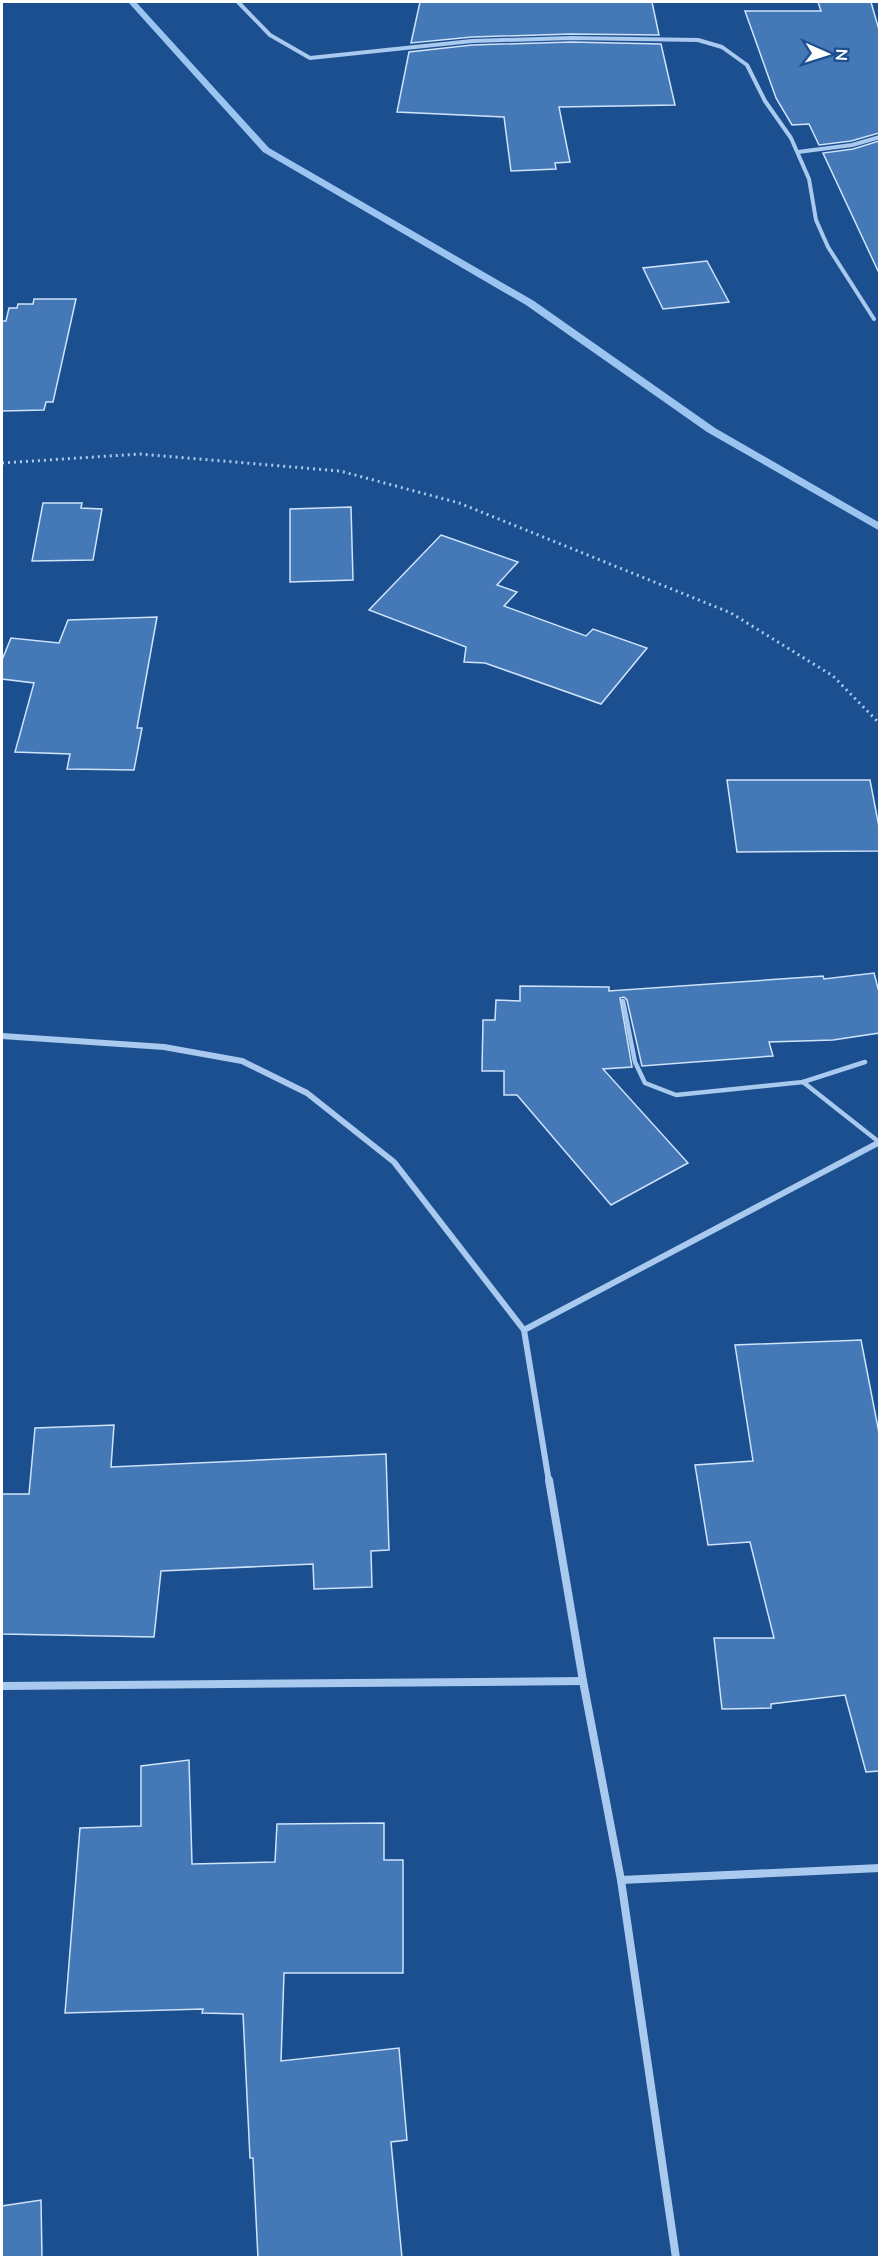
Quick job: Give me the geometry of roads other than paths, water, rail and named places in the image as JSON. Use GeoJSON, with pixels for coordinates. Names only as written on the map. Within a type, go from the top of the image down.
{"type":"FeatureCollection","features":[{"type":"Feature","properties":{"kind":"street"},"geometry":{"type":"LineString","coordinates":[[238,2],[275,38],[293,51],[310,58],[472,41],[571,38],[698,40],[722,47],[747,65],[765,101],[791,138],[809,179],[816,220],[828,247],[874,319]]}},
{"type":"Feature","properties":{"kind":"street"},"geometry":{"type":"LineString","coordinates":[[798,152],[852,145],[879,137]]}},
{"type":"Feature","properties":{"kind":"street"},"geometry":{"type":"LineString","coordinates":[[2,1036],[164,1047],[242,1060],[307,1093],[394,1162],[524,1330],[584,1681],[621,1880],[676,2258]]}},
{"type":"Feature","properties":{"kind":"street"},"geometry":{"type":"LineString","coordinates":[[524,1330],[879,1142]]}},
{"type":"Feature","properties":{"kind":"street"},"geometry":{"type":"LineString","coordinates":[[2,1686],[584,1681]]}},
{"type":"Feature","properties":{"kind":"street"},"geometry":{"type":"LineString","coordinates":[[621,1880],[879,1868]]}},
{"type":"Feature","properties":{"kind":"lane"},"geometry":{"type":"LineString","coordinates":[[623,1001],[635,1062],[645,1083],[676,1095],[804,1082],[865,1062]]}},
{"type":"Feature","properties":{"kind":"lane"},"geometry":{"type":"LineString","coordinates":[[804,1082],[879,1142]]}},
{"type":"Feature","properties":{"kind":"waterway"},"geometry":{"type":"LineString","coordinates":[[132,2],[266,150],[530,303],[711,430],[880,528]]}}]}
